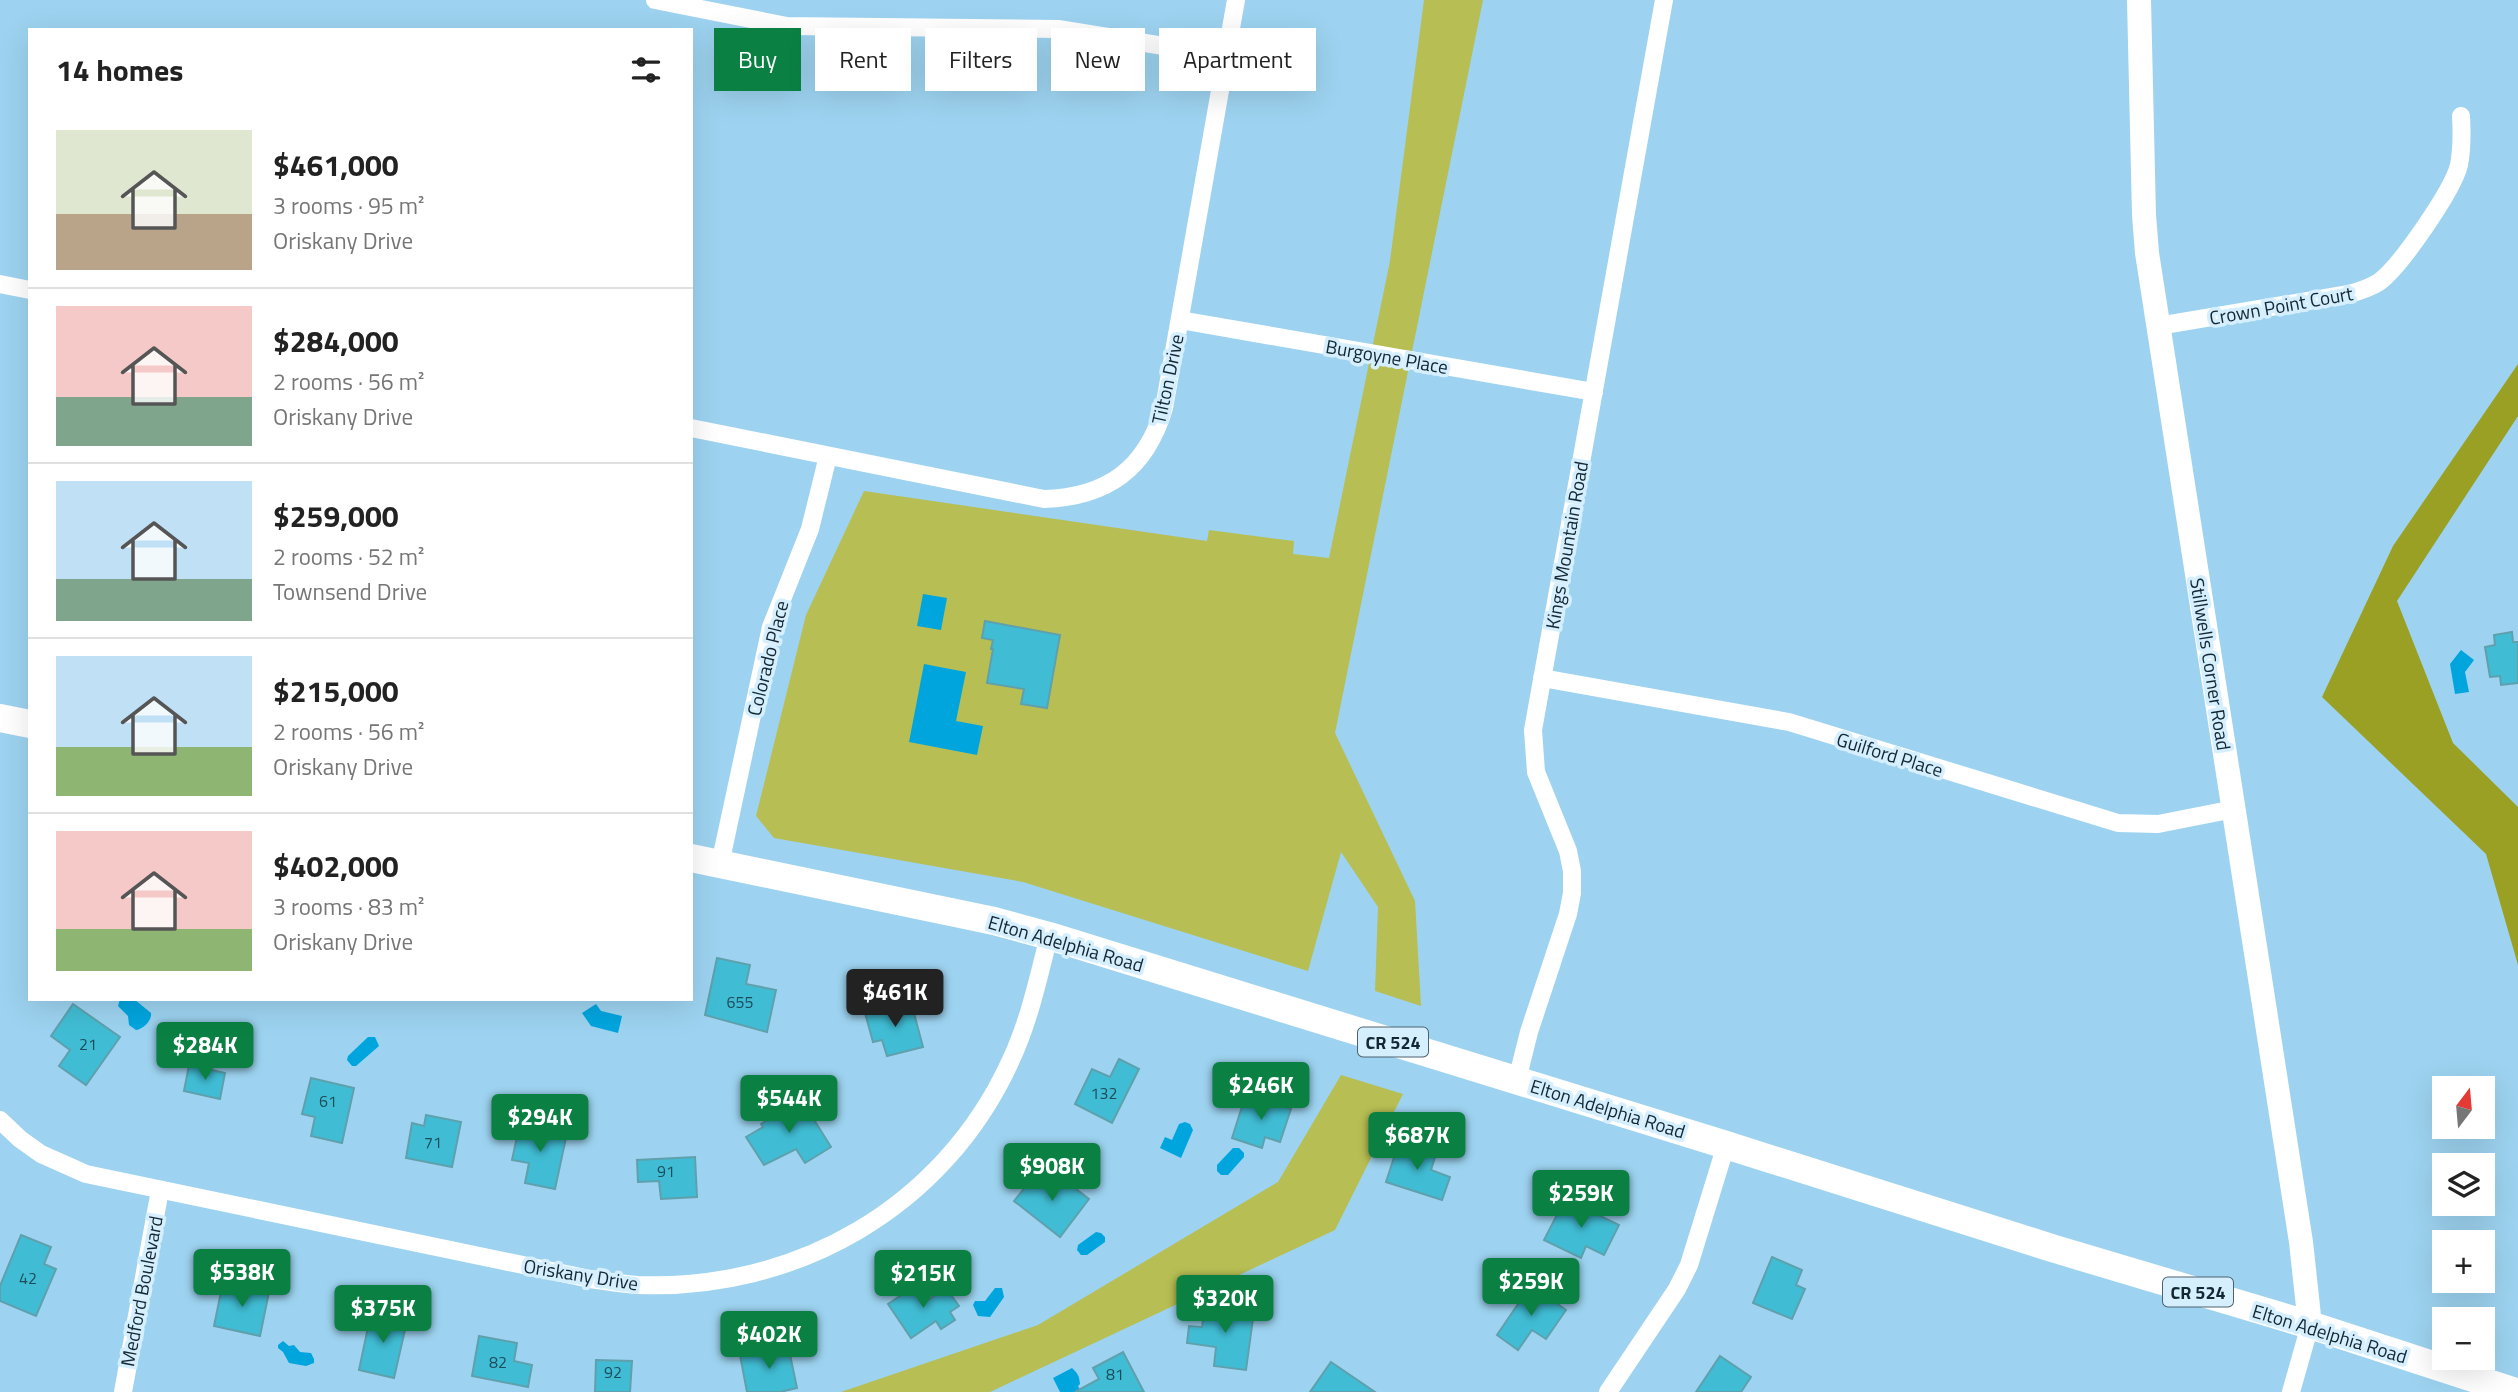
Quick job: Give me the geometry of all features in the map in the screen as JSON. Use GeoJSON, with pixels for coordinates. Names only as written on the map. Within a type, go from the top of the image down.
{"type":"FeatureCollection","features":[{"type":"Feature","properties":{"kind":"main road"},"geometry":{"type":"LineString","coordinates":[[0,718],[28,724]]}},
{"type":"Feature","properties":{"kind":"main road","name":"Elton Adelphia Road"},"geometry":{"type":"LineString","coordinates":[[693,858],[995,921],[1049,936],[2066,1253],[2310,1325],[2516,1392]]}},
{"type":"Feature","properties":{"kind":"street"},"geometry":{"type":"LineString","coordinates":[[655,0],[787,26],[1058,29],[1159,45]]}},
{"type":"Feature","properties":{"kind":"street","name":"Tilton Drive"},"geometry":{"type":"LineString","coordinates":[[1231,28],[1236,0]]}},
{"type":"Feature","properties":{"kind":"street","name":"Kings Mountain Road"},"geometry":{"type":"LineString","coordinates":[[1517,1080],[1572,893],[1568,851],[1541,786],[1535,762],[1533,730],[1664,0]]}},
{"type":"Feature","properties":{"kind":"street","name":"Stillwells Corner Road"},"geometry":{"type":"LineString","coordinates":[[2139,0],[2144,215],[2158,326],[2301,1241],[2310,1325]]}},
{"type":"Feature","properties":{"kind":"street","name":"Tilton Drive"},"geometry":{"type":"LineString","coordinates":[[693,428],[1044,499],[1069,498],[1090,493],[1113,482],[1132,466],[1153,438],[1164,408],[1220,91]]}},
{"type":"Feature","properties":{"kind":"street","name":"Crown Point Court"},"geometry":{"type":"LineString","coordinates":[[2158,326],[2349,294],[2381,281],[2398,264],[2451,184],[2458,168],[2462,144],[2461,116]]}},
{"type":"Feature","properties":{"kind":"street"},"geometry":{"type":"LineString","coordinates":[[0,284],[28,290]]}},
{"type":"Feature","properties":{"kind":"street","name":"Burgoyne Place"},"geometry":{"type":"LineString","coordinates":[[1180,320],[1594,393]]}},
{"type":"Feature","properties":{"kind":"street","name":"Colorado Place"},"geometry":{"type":"LineString","coordinates":[[720,864],[771,627],[810,529],[828,456]]}},
{"type":"Feature","properties":{"kind":"street","name":"Guilford Place"},"geometry":{"type":"LineString","coordinates":[[1542,678],[1788,722],[2118,823],[2158,824],[2234,808]]}},
{"type":"Feature","properties":{"kind":"street","name":"Oriskany Drive"},"geometry":{"type":"LineString","coordinates":[[0,1120],[41,1154],[86,1174],[590,1279],[636,1285],[730,1278],[783,1266],[837,1244],[919,1187],[949,1155],[979,1117],[1010,1062],[1032,1004],[1049,936]]}},
{"type":"Feature","properties":{"kind":"street"},"geometry":{"type":"LineString","coordinates":[[1608,1392],[1677,1289],[1689,1265],[1726,1145]]}},
{"type":"Feature","properties":{"kind":"street","name":"Medford Boulevard"},"geometry":{"type":"LineString","coordinates":[[122,1392],[160,1190]]}},
{"type":"Feature","properties":{"kind":"street"},"geometry":{"type":"LineString","coordinates":[[2291,1392],[2310,1325]]}},
{"type":"Feature","properties":{"kind":"green space"},"geometry":{"type":"Polygon","coordinates":[[[1424,0],[1483,0],[1335,733],[1415,901],[1421,1006],[1375,991],[1378,907],[1341,852],[1308,971],[1023,882],[774,838],[756,816],[806,615],[864,491],[1207,541],[1209,530],[1294,541],[1293,554],[1329,558],[1390,261],[1424,0]]]}},
{"type":"Feature","properties":{"kind":"green space"},"geometry":{"type":"Polygon","coordinates":[[[1341,1075],[1403,1094],[1335,1230],[990,1392],[841,1392],[1038,1325],[1278,1182],[1341,1075]]]}},
{"type":"Feature","properties":{"kind":"shaded area"},"geometry":{"type":"Polygon","coordinates":[[[2518,364],[2518,416],[2397,601],[2453,743],[2518,807],[2518,965],[2486,854],[2322,697],[2393,546],[2518,364]]]}},
{"type":"Feature","properties":{"kind":"water"},"geometry":{"type":"Polygon","coordinates":[[[923,594],[947,598],[941,630],[917,626],[923,594]]]}},
{"type":"Feature","properties":{"kind":"water"},"geometry":{"type":"Polygon","coordinates":[[[2461,650],[2474,660],[2465,672],[2469,692],[2455,694],[2450,664],[2461,650]]]}},
{"type":"Feature","properties":{"kind":"water"},"geometry":{"type":"Polygon","coordinates":[[[924,664],[966,672],[956,721],[983,726],[977,755],[909,742],[924,664]]]}},
{"type":"Feature","properties":{"kind":"water"},"geometry":{"type":"Polygon","coordinates":[[[119,1001],[136,1001],[151,1013],[150,1018],[147,1024],[136,1030],[129,1025],[128,1016],[118,1006],[119,1001]]]}},
{"type":"Feature","properties":{"kind":"water"},"geometry":{"type":"Polygon","coordinates":[[[596,1004],[601,1011],[622,1016],[618,1033],[591,1026],[582,1013],[596,1004]]]}},
{"type":"Feature","properties":{"kind":"water"},"geometry":{"type":"Polygon","coordinates":[[[368,1037],[375,1037],[379,1046],[356,1066],[352,1066],[347,1060],[348,1056],[368,1037]]]}},
{"type":"Feature","properties":{"kind":"water"},"geometry":{"type":"Polygon","coordinates":[[[1179,1124],[1190,1124],[1193,1130],[1181,1158],[1160,1148],[1165,1137],[1172,1140],[1179,1124]]]}},
{"type":"Feature","properties":{"kind":"water"},"geometry":{"type":"Polygon","coordinates":[[[1233,1148],[1239,1148],[1244,1157],[1228,1175],[1221,1175],[1217,1171],[1217,1165],[1233,1148]]]}},
{"type":"Feature","properties":{"kind":"water"},"geometry":{"type":"Polygon","coordinates":[[[1096,1232],[1105,1237],[1105,1242],[1087,1255],[1081,1255],[1077,1250],[1078,1245],[1096,1232]]]}},
{"type":"Feature","properties":{"kind":"water"},"geometry":{"type":"Polygon","coordinates":[[[995,1288],[1002,1288],[1004,1297],[990,1317],[978,1316],[973,1305],[975,1301],[985,1301],[995,1288]]]}},
{"type":"Feature","properties":{"kind":"water"},"geometry":{"type":"Polygon","coordinates":[[[283,1341],[289,1346],[294,1345],[300,1352],[311,1353],[314,1363],[306,1366],[289,1363],[278,1348],[283,1341]]]}},
{"type":"Feature","properties":{"kind":"water"},"geometry":{"type":"Polygon","coordinates":[[[1072,1368],[1079,1377],[1078,1386],[1081,1392],[1060,1392],[1053,1378],[1072,1368]]]}},
{"type":"Feature","properties":{"kind":"building"},"geometry":{"type":"Polygon","coordinates":[[[985,621],[1060,635],[1047,708],[1021,704],[1024,689],[987,683],[993,640],[982,638],[985,621]]]}},
{"type":"Feature","properties":{"kind":"building"},"geometry":{"type":"Polygon","coordinates":[[[2512,632],[2513,642],[2518,642],[2518,683],[2501,685],[2500,676],[2490,677],[2485,647],[2495,645],[2494,635],[2512,632]]]}},
{"type":"Feature","properties":{"kind":"building"},"geometry":{"type":"Polygon","coordinates":[[[717,958],[750,965],[746,984],[776,990],[767,1032],[705,1015],[717,958]]]}},
{"type":"Feature","properties":{"kind":"building"},"geometry":{"type":"Polygon","coordinates":[[[911,1002],[923,1047],[887,1056],[882,1040],[873,1042],[865,1013],[911,1002]]]}},
{"type":"Feature","properties":{"kind":"building"},"geometry":{"type":"Polygon","coordinates":[[[73,1004],[120,1037],[86,1085],[59,1066],[70,1050],[51,1036],[73,1004]]]}},
{"type":"Feature","properties":{"kind":"building"},"geometry":{"type":"Polygon","coordinates":[[[1119,1059],[1139,1069],[1112,1123],[1075,1104],[1092,1069],[1110,1077],[1119,1059]]]}},
{"type":"Feature","properties":{"kind":"building"},"geometry":{"type":"Polygon","coordinates":[[[189,1065],[225,1073],[220,1099],[184,1091],[189,1065]]]}},
{"type":"Feature","properties":{"kind":"building"},"geometry":{"type":"Polygon","coordinates":[[[311,1078],[354,1088],[342,1143],[311,1136],[315,1117],[302,1114],[311,1078]]]}},
{"type":"Feature","properties":{"kind":"building"},"geometry":{"type":"Polygon","coordinates":[[[1246,1094],[1291,1109],[1280,1142],[1265,1137],[1262,1148],[1232,1138],[1246,1094]]]}},
{"type":"Feature","properties":{"kind":"building"},"geometry":{"type":"Polygon","coordinates":[[[801,1099],[831,1147],[805,1163],[796,1149],[764,1165],[746,1137],[763,1127],[761,1124],[801,1099]]]}},
{"type":"Feature","properties":{"kind":"building"},"geometry":{"type":"Polygon","coordinates":[[[426,1115],[461,1122],[452,1167],[406,1158],[412,1123],[424,1126],[426,1115]]]}},
{"type":"Feature","properties":{"kind":"building"},"geometry":{"type":"Polygon","coordinates":[[[520,1123],[567,1133],[555,1189],[525,1183],[529,1163],[512,1160],[520,1123]]]}},
{"type":"Feature","properties":{"kind":"building"},"geometry":{"type":"Polygon","coordinates":[[[1399,1142],[1436,1154],[1431,1170],[1450,1177],[1442,1200],[1386,1182],[1399,1142]]]}},
{"type":"Feature","properties":{"kind":"building"},"geometry":{"type":"Polygon","coordinates":[[[695,1157],[697,1197],[661,1199],[659,1181],[638,1182],[637,1160],[695,1157]]]}},
{"type":"Feature","properties":{"kind":"building"},"geometry":{"type":"Polygon","coordinates":[[[1035,1175],[1050,1187],[1059,1176],[1089,1199],[1060,1237],[1014,1201],[1035,1175]]]}},
{"type":"Feature","properties":{"kind":"building"},"geometry":{"type":"Polygon","coordinates":[[[1565,1199],[1619,1225],[1604,1255],[1586,1246],[1581,1258],[1544,1240],[1565,1199]]]}},
{"type":"Feature","properties":{"kind":"building"},"geometry":{"type":"Polygon","coordinates":[[[21,1235],[51,1247],[44,1264],[56,1269],[36,1316],[0,1301],[0,1286],[21,1235]]]}},
{"type":"Feature","properties":{"kind":"building"},"geometry":{"type":"Polygon","coordinates":[[[1772,1257],[1802,1270],[1796,1285],[1805,1289],[1792,1319],[1753,1303],[1772,1257]]]}},
{"type":"Feature","properties":{"kind":"building"},"geometry":{"type":"Polygon","coordinates":[[[223,1282],[269,1292],[260,1336],[214,1326],[223,1282]]]}},
{"type":"Feature","properties":{"kind":"building"},"geometry":{"type":"Polygon","coordinates":[[[1531,1285],[1566,1310],[1546,1339],[1532,1330],[1518,1350],[1497,1335],[1531,1285]]]}},
{"type":"Feature","properties":{"kind":"building"},"geometry":{"type":"Polygon","coordinates":[[[915,1286],[925,1302],[946,1288],[959,1306],[950,1312],[955,1320],[941,1329],[936,1321],[911,1338],[888,1304],[915,1286]]]}},
{"type":"Feature","properties":{"kind":"building"},"geometry":{"type":"Polygon","coordinates":[[[1205,1305],[1254,1311],[1246,1370],[1214,1366],[1216,1347],[1187,1343],[1189,1326],[1202,1327],[1205,1305]]]}},
{"type":"Feature","properties":{"kind":"building"},"geometry":{"type":"Polygon","coordinates":[[[371,1313],[407,1321],[394,1378],[359,1370],[371,1313]]]}},
{"type":"Feature","properties":{"kind":"building"},"geometry":{"type":"Polygon","coordinates":[[[479,1336],[517,1343],[514,1361],[532,1365],[528,1387],[472,1376],[479,1336]]]}},
{"type":"Feature","properties":{"kind":"building"},"geometry":{"type":"Polygon","coordinates":[[[788,1345],[797,1388],[780,1392],[747,1392],[740,1355],[788,1345]]]}},
{"type":"Feature","properties":{"kind":"building"},"geometry":{"type":"Polygon","coordinates":[[[1123,1352],[1144,1392],[1075,1392],[1099,1379],[1093,1368],[1123,1352]]]}},
{"type":"Feature","properties":{"kind":"building"},"geometry":{"type":"Polygon","coordinates":[[[1720,1356],[1751,1377],[1741,1392],[1696,1392],[1720,1356]]]}},
{"type":"Feature","properties":{"kind":"building"},"geometry":{"type":"Polygon","coordinates":[[[596,1360],[632,1361],[630,1392],[595,1392],[596,1360]]]}},
{"type":"Feature","properties":{"kind":"building"},"geometry":{"type":"Polygon","coordinates":[[[1331,1362],[1375,1392],[1310,1392],[1331,1362]]]}}]}
